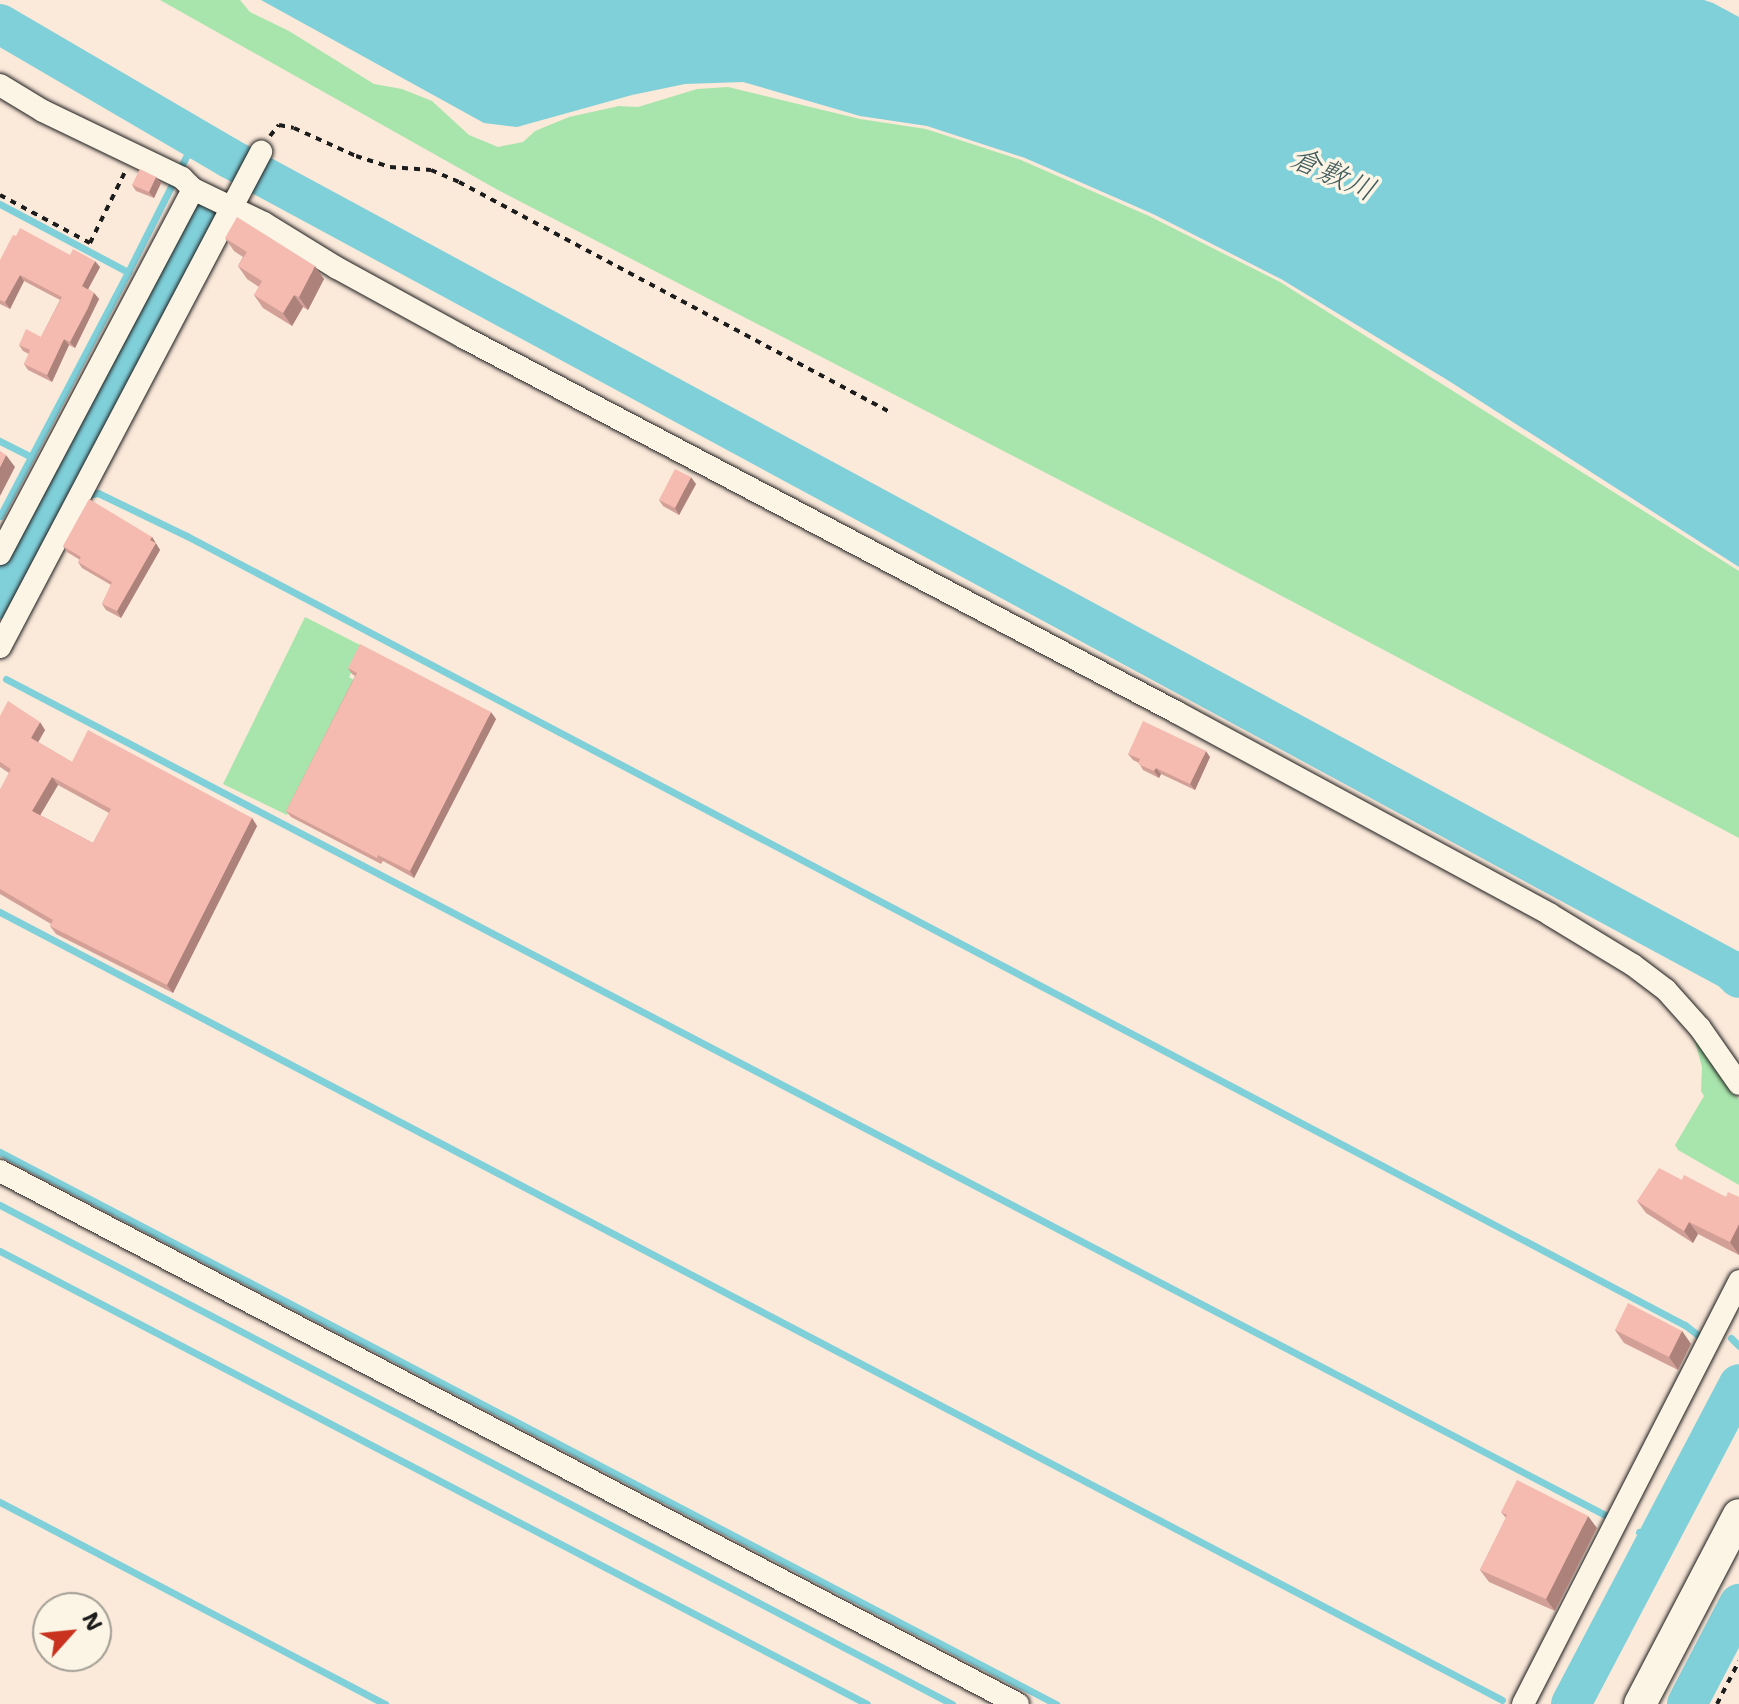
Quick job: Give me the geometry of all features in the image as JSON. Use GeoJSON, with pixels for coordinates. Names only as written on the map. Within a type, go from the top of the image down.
{"type":"FeatureCollection","features":[{"type":"Feature","properties":{"kind":"street"},"geometry":{"type":"LineString","coordinates":[[0,85],[183,181],[238,198],[463,337],[1176,712],[1549,914],[1633,965],[1666,990],[1700,1028],[1739,1084]]}},
{"type":"Feature","properties":{"kind":"street"},"geometry":{"type":"LineString","coordinates":[[0,647],[261,152]]}},
{"type":"Feature","properties":{"kind":"street"},"geometry":{"type":"LineString","coordinates":[[0,554],[183,181]]}},
{"type":"Feature","properties":{"kind":"street"},"geometry":{"type":"LineString","coordinates":[[0,1171],[1018,1704]]}},
{"type":"Feature","properties":{"kind":"street"},"geometry":{"type":"LineString","coordinates":[[1523,1704],[1739,1281]]}},
{"type":"Feature","properties":{"kind":"street"},"geometry":{"type":"LineString","coordinates":[[1640,1704],[1739,1515]]}},
{"type":"Feature","properties":{"kind":"path"},"geometry":{"type":"LineString","coordinates":[[261,152],[279,125],[294,128],[390,167],[431,170],[892,413]]}},
{"type":"Feature","properties":{"kind":"path"},"geometry":{"type":"LineString","coordinates":[[0,195],[90,243],[133,156]]}},
{"type":"Feature","properties":{"kind":"path"},"geometry":{"type":"LineString","coordinates":[[1717,1704],[1739,1661]]}},
{"type":"Feature","properties":{"kind":"green space"},"geometry":{"type":"Polygon","coordinates":[[[160,0],[240,0],[250,12],[289,31],[374,84],[402,89],[432,101],[469,135],[498,147],[523,142],[535,131],[569,117],[619,106],[638,107],[697,89],[728,87],[860,119],[926,129],[1021,160],[1149,216],[1280,282],[1739,571],[1739,838],[1193,549],[498,190],[160,0]]]}},
{"type":"Feature","properties":{"kind":"green space"},"geometry":{"type":"Polygon","coordinates":[[[305,617],[364,647],[349,677],[354,680],[287,815],[223,784],[305,617]]]}},
{"type":"Feature","properties":{"kind":"green space"},"geometry":{"type":"Polygon","coordinates":[[[1694,1038],[1711,1055],[1739,1100],[1739,1185],[1678,1150],[1675,1145],[1704,1096],[1701,1091],[1702,1067],[1694,1038]]]}},
{"type":"Feature","properties":{"kind":"water","name":"倉敷川"},"geometry":{"type":"Polygon","coordinates":[[[261,0],[1704,0],[1713,3],[1739,17],[1739,567],[1449,381],[1281,279],[1153,214],[1025,158],[927,126],[860,116],[743,82],[685,84],[632,95],[517,127],[484,123],[261,0]]]}},
{"type":"Feature","properties":{"kind":"building"},"geometry":{"type":"Polygon","coordinates":[[[140,169],[156,177],[149,192],[132,185],[140,169]]]}},
{"type":"Feature","properties":{"kind":"building"},"geometry":{"type":"Polygon","coordinates":[[[237,217],[315,266],[299,297],[294,295],[283,313],[254,295],[262,281],[238,266],[247,252],[225,238],[237,217]]]}},
{"type":"Feature","properties":{"kind":"building"},"geometry":{"type":"Polygon","coordinates":[[[20,228],[70,255],[73,249],[95,261],[82,286],[94,293],[88,308],[70,342],[64,339],[47,375],[24,364],[30,350],[19,345],[26,329],[41,337],[62,297],[20,275],[5,302],[0,300],[0,260],[20,228]]]}},
{"type":"Feature","properties":{"kind":"building"},"geometry":{"type":"Polygon","coordinates":[[[0,451],[6,455],[0,467],[0,451]]]}},
{"type":"Feature","properties":{"kind":"building"},"geometry":{"type":"Polygon","coordinates":[[[675,469],[691,477],[675,508],[659,500],[675,469]]]}},
{"type":"Feature","properties":{"kind":"building"},"geometry":{"type":"Polygon","coordinates":[[[89,499],[152,537],[150,540],[156,543],[117,611],[102,604],[112,582],[78,562],[81,557],[63,546],[89,499]]]}},
{"type":"Feature","properties":{"kind":"building"},"geometry":{"type":"Polygon","coordinates":[[[360,644],[491,712],[410,871],[378,855],[377,858],[286,811],[357,673],[348,668],[360,644]]]}},
{"type":"Feature","properties":{"kind":"building"},"geometry":{"type":"Polygon","coordinates":[[[8,701],[40,722],[31,738],[72,762],[88,730],[252,818],[167,985],[50,926],[53,920],[0,889],[0,790],[11,769],[0,762],[0,716],[8,701]],[[52,777],[32,811],[93,843],[111,809],[52,777]]]}},
{"type":"Feature","properties":{"kind":"building"},"geometry":{"type":"Polygon","coordinates":[[[1143,721],[1206,751],[1190,784],[1156,768],[1154,771],[1138,764],[1140,759],[1128,754],[1143,721]]]}},
{"type":"Feature","properties":{"kind":"building"},"geometry":{"type":"Polygon","coordinates":[[[1659,1168],[1682,1180],[1684,1175],[1726,1197],[1728,1192],[1739,1197],[1739,1224],[1730,1242],[1689,1222],[1684,1231],[1637,1201],[1659,1168]]]}},
{"type":"Feature","properties":{"kind":"building"},"geometry":{"type":"Polygon","coordinates":[[[1628,1303],[1682,1331],[1669,1357],[1615,1330],[1628,1303]]]}},
{"type":"Feature","properties":{"kind":"building"},"geometry":{"type":"Polygon","coordinates":[[[1517,1480],[1588,1516],[1546,1599],[1480,1570],[1507,1515],[1501,1512],[1517,1480]]]}},
{"type":"Feature","properties":{"kind":"waterway"},"geometry":{"type":"LineString","coordinates":[[0,24],[229,158],[1731,970],[1739,978]]}},
{"type":"Feature","properties":{"kind":"waterway"},"geometry":{"type":"LineString","coordinates":[[0,204],[128,272],[195,139]]}},
{"type":"Feature","properties":{"kind":"waterway"},"geometry":{"type":"LineString","coordinates":[[0,599],[203,208]]}},
{"type":"Feature","properties":{"kind":"waterway"},"geometry":{"type":"LineString","coordinates":[[0,516],[128,272]]}},
{"type":"Feature","properties":{"kind":"waterway"},"geometry":{"type":"LineString","coordinates":[[0,441],[30,456]]}},
{"type":"Feature","properties":{"kind":"waterway"},"geometry":{"type":"LineString","coordinates":[[66,473],[76,489]]}},
{"type":"Feature","properties":{"kind":"waterway"},"geometry":{"type":"LineString","coordinates":[[93,494],[98,493],[187,536],[1685,1325],[1699,1336]]}},
{"type":"Feature","properties":{"kind":"waterway"},"geometry":{"type":"LineString","coordinates":[[6,679],[1607,1516]]}},
{"type":"Feature","properties":{"kind":"waterway"},"geometry":{"type":"LineString","coordinates":[[0,912],[1502,1700]]}},
{"type":"Feature","properties":{"kind":"waterway"},"geometry":{"type":"LineString","coordinates":[[0,1152],[1056,1704]]}},
{"type":"Feature","properties":{"kind":"waterway"},"geometry":{"type":"LineString","coordinates":[[0,1205],[952,1704]]}},
{"type":"Feature","properties":{"kind":"waterway"},"geometry":{"type":"LineString","coordinates":[[0,1251],[867,1704]]}},
{"type":"Feature","properties":{"kind":"waterway"},"geometry":{"type":"LineString","coordinates":[[1731,1338],[1739,1346]]}},
{"type":"Feature","properties":{"kind":"waterway"},"geometry":{"type":"LineString","coordinates":[[1571,1704],[1739,1384]]}},
{"type":"Feature","properties":{"kind":"waterway"},"geometry":{"type":"LineString","coordinates":[[0,1502],[385,1704]]}},
{"type":"Feature","properties":{"kind":"waterway"},"geometry":{"type":"LineString","coordinates":[[1639,1532],[1657,1541]]}},
{"type":"Feature","properties":{"kind":"waterway"},"geometry":{"type":"LineString","coordinates":[[1687,1704],[1739,1604]]}}]}
